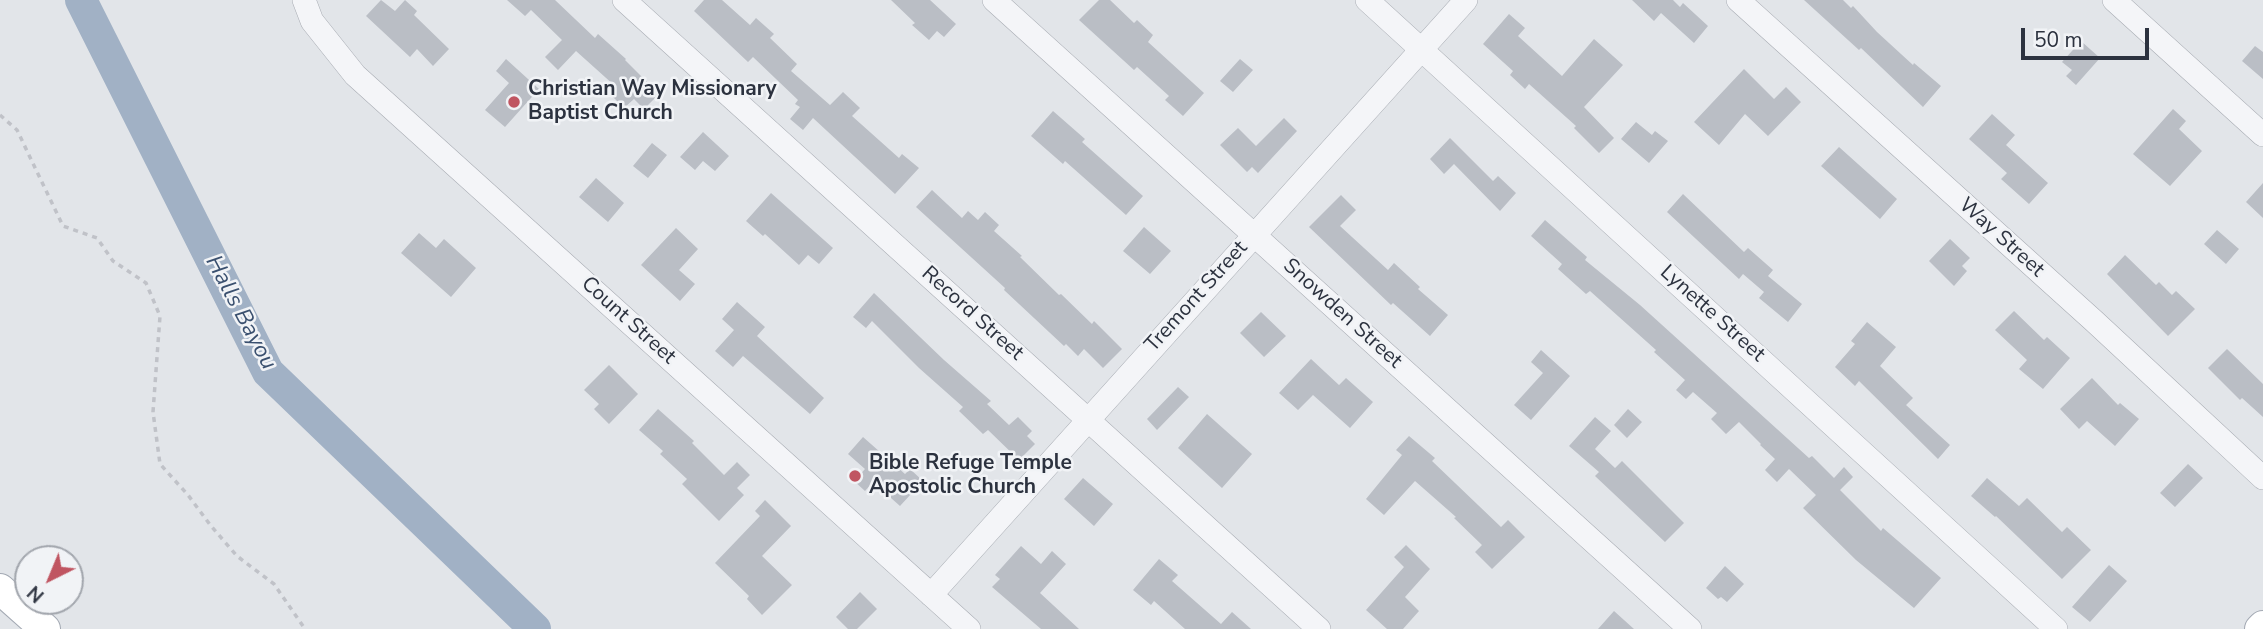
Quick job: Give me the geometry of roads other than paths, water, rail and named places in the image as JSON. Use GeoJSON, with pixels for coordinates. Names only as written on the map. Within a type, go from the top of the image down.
{"type":"FeatureCollection","features":[{"type":"Feature","properties":{"kind":"main road"},"geometry":{"type":"LineString","coordinates":[[0,589],[41,628]]}},
{"type":"Feature","properties":{"kind":"street","name":"Count Street"},"geometry":{"type":"LineString","coordinates":[[304,0],[312,21],[355,75],[969,629]]}},
{"type":"Feature","properties":{"kind":"street","name":"Record Street"},"geometry":{"type":"LineString","coordinates":[[624,0],[1319,629]]}},
{"type":"Feature","properties":{"kind":"street","name":"Snowden Street"},"geometry":{"type":"LineString","coordinates":[[994,0],[1690,629]]}},
{"type":"Feature","properties":{"kind":"street","name":"Lynette Street"},"geometry":{"type":"LineString","coordinates":[[1367,0],[2056,629]]}},
{"type":"Feature","properties":{"kind":"street","name":"Tremont Street"},"geometry":{"type":"LineString","coordinates":[[931,595],[1466,0]]}},
{"type":"Feature","properties":{"kind":"street","name":"Way Street"},"geometry":{"type":"LineString","coordinates":[[1738,0],[2094,321],[2263,478]]}},
{"type":"Feature","properties":{"kind":"street"},"geometry":{"type":"LineString","coordinates":[[2115,0],[2263,135]]}},
{"type":"Feature","properties":{"kind":"waterway","name":"Halls Bayou"},"geometry":{"type":"LineString","coordinates":[[81,0],[268,372],[535,629]]}},
{"type":"Feature","properties":{"kind":"place","name":"Christian Way Missionary Baptist Church"},"geometry":{"type":"Point","coordinates":[514,102]}},
{"type":"Feature","properties":{"kind":"place","name":"Bible Refuge Temple Apostolic Church"},"geometry":{"type":"Point","coordinates":[855,476]}}]}
